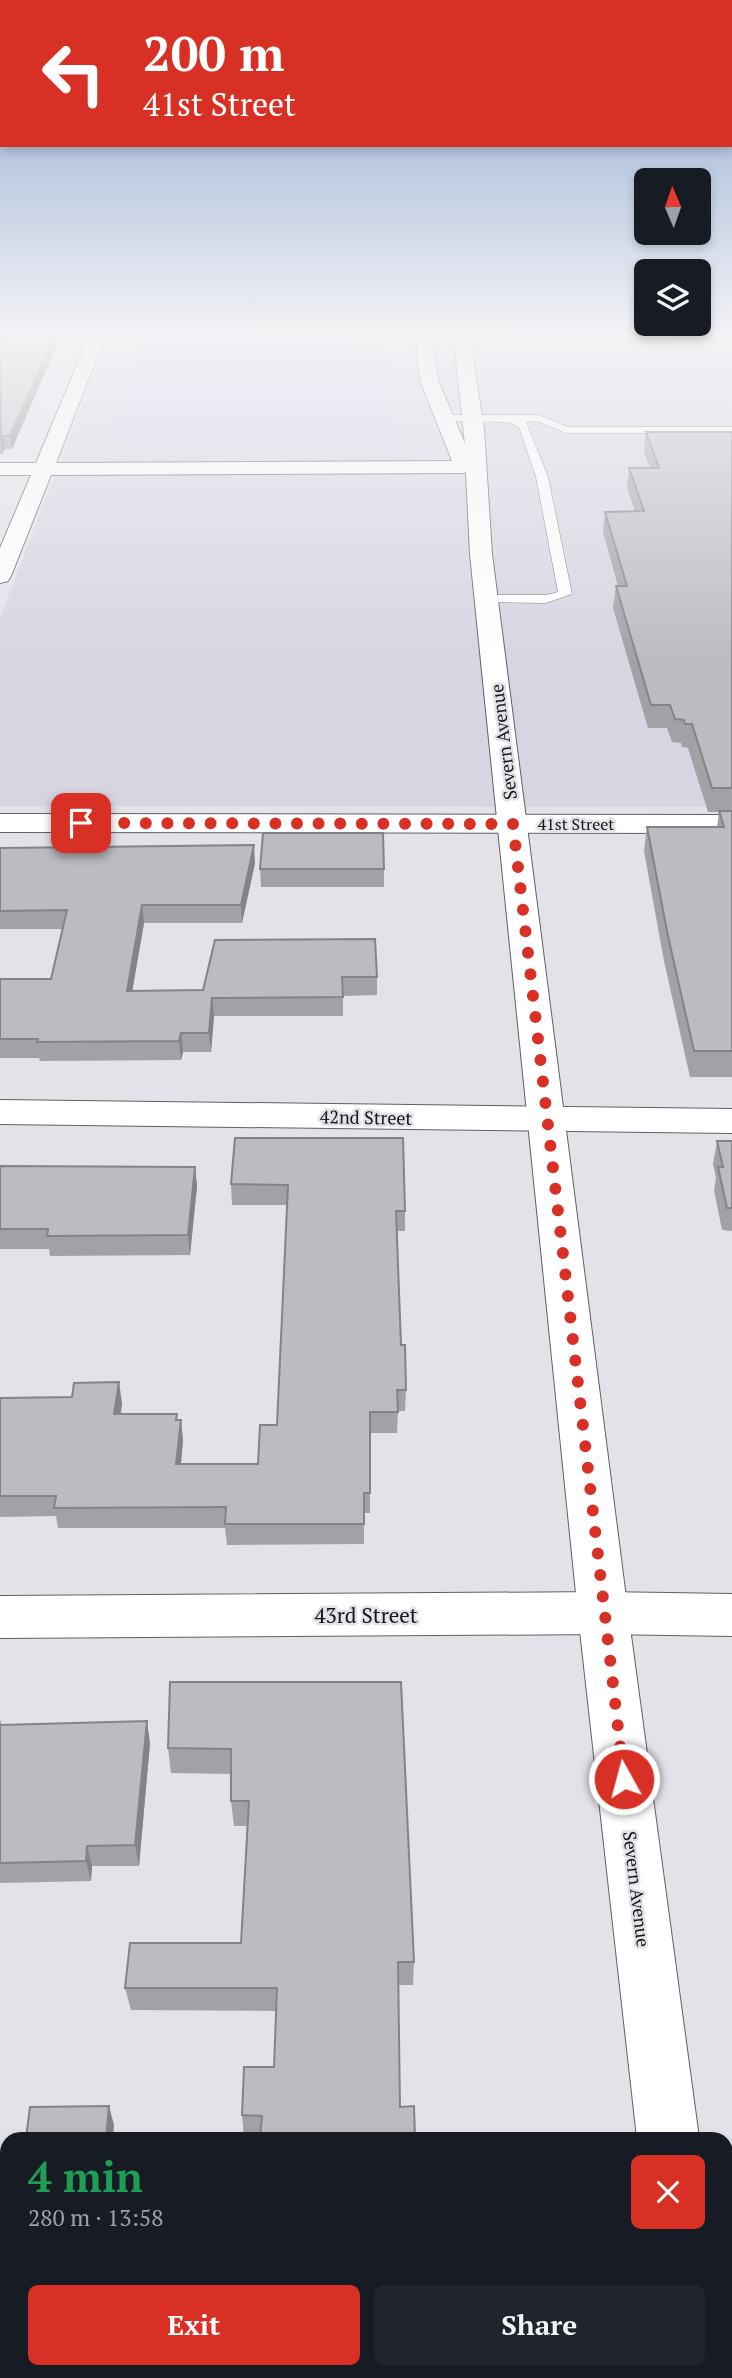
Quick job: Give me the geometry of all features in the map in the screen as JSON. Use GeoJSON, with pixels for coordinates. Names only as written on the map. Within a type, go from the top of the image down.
{"type":"FeatureCollection","features":[{"type":"Feature","properties":{"kind":"street"},"geometry":{"type":"LineString","coordinates":[[0,576],[53,442]]}},
{"type":"Feature","properties":{"kind":"street","name":"Severn Avenue"},"geometry":{"type":"LineString","coordinates":[[455,442],[464,467],[481,554]]}},
{"type":"Feature","properties":{"kind":"street","name":"Severn Avenue"},"geometry":{"type":"LineString","coordinates":[[474,442],[486,599],[603,1613],[667,2132]]}},
{"type":"Feature","properties":{"kind":"street"},"geometry":{"type":"LineString","coordinates":[[0,469],[464,467]]}},
{"type":"Feature","properties":{"kind":"street","name":"41st Street"},"geometry":{"type":"LineString","coordinates":[[0,823],[732,824]]}},
{"type":"Feature","properties":{"kind":"street","name":"42nd Street"},"geometry":{"type":"LineString","coordinates":[[0,1112],[732,1121]]}},
{"type":"Feature","properties":{"kind":"street","name":"43rd Street"},"geometry":{"type":"LineString","coordinates":[[0,1617],[603,1613],[732,1615]]}},
{"type":"Feature","properties":{"kind":"lane"},"geometry":{"type":"LineString","coordinates":[[486,599],[546,600],[565,594],[542,477],[530,442]]}},
{"type":"Feature","properties":{"kind":"shaded area"},"geometry":{"type":"Polygon","coordinates":[[[67,442],[732,442],[732,807],[0,806],[0,618],[67,442]]]}},
{"type":"Feature","properties":{"kind":"shaded area"},"geometry":{"type":"Polygon","coordinates":[[[120,442],[394,442],[394,446],[129,446],[120,442]]]}},
{"type":"Feature","properties":{"kind":"building"},"geometry":{"type":"Polygon","coordinates":[[[650,442],[732,442],[732,788],[712,788],[692,724],[675,719],[670,705],[651,705],[616,586],[627,586],[605,512],[644,511],[629,468],[659,468],[650,442]]]}},
{"type":"Feature","properties":{"kind":"building"},"geometry":{"type":"Polygon","coordinates":[[[719,811],[732,811],[732,1051],[694,1051],[647,827],[724,827],[719,811]]]}},
{"type":"Feature","properties":{"kind":"building"},"geometry":{"type":"Polygon","coordinates":[[[263,833],[383,833],[384,869],[260,869],[263,833]]]}},
{"type":"Feature","properties":{"kind":"building"},"geometry":{"type":"Polygon","coordinates":[[[254,845],[241,905],[142,905],[127,991],[203,990],[215,940],[375,939],[377,977],[342,977],[343,997],[212,998],[209,1033],[181,1033],[179,1041],[37,1042],[38,1039],[0,1039],[0,979],[51,979],[67,910],[0,911],[0,848],[254,845]]]}},
{"type":"Feature","properties":{"kind":"building"},"geometry":{"type":"Polygon","coordinates":[[[235,1138],[403,1138],[405,1211],[396,1211],[401,1345],[405,1345],[406,1390],[397,1390],[398,1412],[370,1412],[370,1493],[364,1493],[364,1524],[225,1524],[226,1507],[54,1508],[56,1496],[0,1496],[0,1398],[72,1397],[74,1383],[119,1382],[114,1414],[177,1414],[176,1420],[181,1420],[176,1464],[258,1464],[260,1425],[277,1425],[288,1185],[231,1184],[235,1138]]]}},
{"type":"Feature","properties":{"kind":"building"},"geometry":{"type":"Polygon","coordinates":[[[717,1141],[732,1141],[732,1208],[727,1208],[718,1167],[723,1167],[717,1141]]]}},
{"type":"Feature","properties":{"kind":"building"},"geometry":{"type":"Polygon","coordinates":[[[0,1166],[195,1167],[188,1235],[47,1236],[48,1229],[0,1229],[0,1166]]]}},
{"type":"Feature","properties":{"kind":"building"},"geometry":{"type":"Polygon","coordinates":[[[170,1682],[401,1682],[414,1962],[398,1962],[400,2107],[414,2106],[415,2132],[261,2132],[262,2116],[242,2115],[244,2067],[274,2067],[277,1988],[125,1988],[130,1943],[241,1943],[249,1801],[231,1801],[231,1749],[168,1748],[170,1682]]]}},
{"type":"Feature","properties":{"kind":"building"},"geometry":{"type":"Polygon","coordinates":[[[147,1721],[135,1845],[87,1846],[86,1861],[0,1863],[0,1725],[147,1721]]]}},
{"type":"Feature","properties":{"kind":"building"},"geometry":{"type":"Polygon","coordinates":[[[109,2106],[107,2132],[27,2132],[30,2107],[109,2106]]]}},
{"type":"Feature","properties":{"kind":"route"},"geometry":{"type":"LineString","coordinates":[[81,823],[513,824],[624,1779]]}}]}
